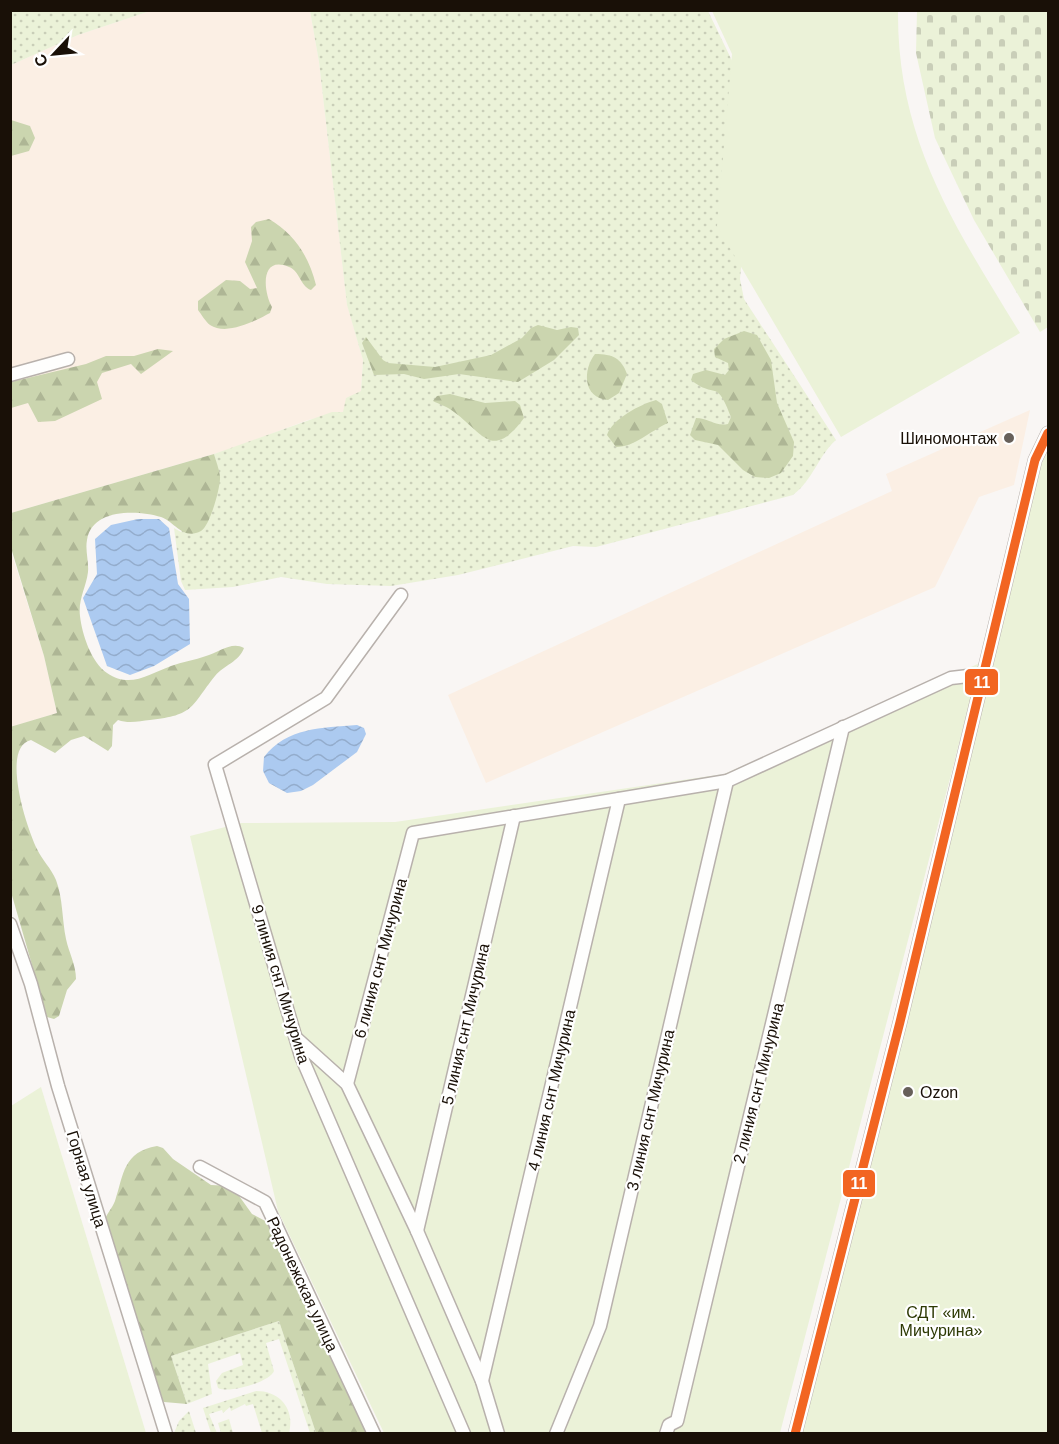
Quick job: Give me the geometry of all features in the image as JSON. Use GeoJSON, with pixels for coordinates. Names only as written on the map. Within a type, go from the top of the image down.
{"type":"FeatureCollection","features":[{"type":"Feature","properties":{"kind":"street"},"geometry":{"type":"LineString","coordinates":[[10,375],[68,359]]}},
{"type":"Feature","properties":{"kind":"street"},"geometry":{"type":"LineString","coordinates":[[795,1434],[892,1054],[1035,460],[1048,433]]}},
{"type":"Feature","properties":{"kind":"street","name":"9 линия снт Мичурина"},"geometry":{"type":"LineString","coordinates":[[401,595],[326,698],[215,765],[301,1056],[464,1434]]}},
{"type":"Feature","properties":{"kind":"street"},"geometry":{"type":"LineString","coordinates":[[514,816],[727,781],[951,678],[985,674]]}},
{"type":"Feature","properties":{"kind":"street","name":"2 линия снт Мичурина"},"geometry":{"type":"LineString","coordinates":[[666,1434],[669,1425],[677,1421],[843,728]]}},
{"type":"Feature","properties":{"kind":"street","name":"3 линия снт Мичурина"},"geometry":{"type":"LineString","coordinates":[[556,1434],[600,1326],[727,781]]}},
{"type":"Feature","properties":{"kind":"street","name":"4 линия снт Мичурина"},"geometry":{"type":"LineString","coordinates":[[482,1381],[619,799]]}},
{"type":"Feature","properties":{"kind":"street","name":"6 линия снт Мичурина"},"geometry":{"type":"LineString","coordinates":[[347,1084],[413,833],[514,816]]}},
{"type":"Feature","properties":{"kind":"street","name":"5 линия снт Мичурина"},"geometry":{"type":"LineString","coordinates":[[417,1231],[514,816]]}},
{"type":"Feature","properties":{"kind":"street","name":"Горная улица"},"geometry":{"type":"LineString","coordinates":[[10,924],[14,946],[31,984],[61,1097],[166,1434]]}},
{"type":"Feature","properties":{"kind":"street"},"geometry":{"type":"LineString","coordinates":[[10,933],[14,946]]}},
{"type":"Feature","properties":{"kind":"street"},"geometry":{"type":"LineString","coordinates":[[295,1037],[347,1084],[417,1231],[482,1381],[498,1434]]}},
{"type":"Feature","properties":{"kind":"street","name":"Радонежская улица"},"geometry":{"type":"LineString","coordinates":[[200,1167],[265,1202],[374,1434]]}},
{"type":"Feature","properties":{"kind":"shaded area"},"geometry":{"type":"Polygon","coordinates":[[[150,11],[310,11],[319,62],[347,304],[363,360],[361,391],[343,412],[308,420],[231,449],[11,513],[11,65],[78,35],[150,11]]]}},
{"type":"Feature","properties":{"kind":"shaded area"},"geometry":{"type":"Polygon","coordinates":[[[1030,410],[1014,485],[979,497],[935,587],[486,783],[448,695],[892,491],[886,474],[1030,410]]]}},
{"type":"Feature","properties":{"kind":"shaded area"},"geometry":{"type":"Polygon","coordinates":[[[10,548],[44,656],[57,713],[11,727],[10,548]]]}},
{"type":"Feature","properties":{"kind":"green space"},"geometry":{"type":"Polygon","coordinates":[[[11,10],[150,11],[78,35],[11,65],[11,10]]]}},
{"type":"Feature","properties":{"kind":"green space"},"geometry":{"type":"Polygon","coordinates":[[[310,11],[708,11],[737,71],[743,245],[740,279],[744,299],[836,440],[824,453],[800,489],[793,495],[596,547],[573,546],[458,575],[391,586],[327,584],[281,577],[233,587],[185,590],[181,581],[174,528],[181,532],[220,478],[214,454],[332,412],[343,412],[346,398],[361,391],[363,360],[347,305],[319,62],[310,11]]]}},
{"type":"Feature","properties":{"kind":"green space"},"geometry":{"type":"Polygon","coordinates":[[[712,11],[898,11],[900,58],[919,142],[934,181],[953,219],[1020,333],[841,437],[717,226],[732,54],[712,11]]]}},
{"type":"Feature","properties":{"kind":"green space"},"geometry":{"type":"Polygon","coordinates":[[[917,11],[1048,11],[1048,327],[1040,332],[974,220],[935,138],[916,53],[917,11]]]}},
{"type":"Feature","properties":{"kind":"green space"},"geometry":{"type":"Polygon","coordinates":[[[11,120],[30,126],[35,138],[29,151],[11,156],[11,120]]]}},
{"type":"Feature","properties":{"kind":"green space"},"geometry":{"type":"Polygon","coordinates":[[[269,219],[300,247],[316,285],[311,290],[304,285],[293,269],[280,265],[273,266],[266,276],[267,292],[272,307],[270,313],[232,328],[224,329],[210,325],[198,310],[198,301],[226,280],[240,281],[250,289],[257,288],[245,262],[252,241],[251,227],[256,222],[269,219]]]}},
{"type":"Feature","properties":{"kind":"green space"},"geometry":{"type":"Polygon","coordinates":[[[538,325],[557,330],[578,328],[579,335],[554,360],[518,382],[459,374],[424,379],[404,374],[374,375],[362,343],[366,337],[383,360],[388,363],[435,367],[491,355],[522,338],[531,328],[538,325]]]}},
{"type":"Feature","properties":{"kind":"green space"},"geometry":{"type":"Polygon","coordinates":[[[744,331],[757,335],[771,360],[777,403],[794,442],[793,456],[781,473],[769,478],[755,477],[743,470],[718,445],[695,440],[690,435],[696,418],[728,424],[731,417],[722,397],[715,391],[699,386],[691,380],[693,374],[706,370],[725,375],[729,370],[728,363],[715,357],[714,349],[724,339],[744,331]]]}},
{"type":"Feature","properties":{"kind":"green space"},"geometry":{"type":"Polygon","coordinates":[[[158,349],[173,351],[141,374],[131,364],[102,373],[97,382],[102,399],[55,421],[38,422],[28,403],[11,408],[11,382],[86,364],[106,356],[134,356],[158,349]]]}},
{"type":"Feature","properties":{"kind":"green space"},"geometry":{"type":"Polygon","coordinates":[[[595,354],[616,358],[627,374],[619,393],[608,400],[593,394],[587,382],[588,367],[595,354]]]}},
{"type":"Feature","properties":{"kind":"green space"},"geometry":{"type":"Polygon","coordinates":[[[450,394],[485,403],[515,401],[520,405],[524,418],[504,438],[496,441],[488,439],[452,410],[433,401],[437,396],[450,394]]]}},
{"type":"Feature","properties":{"kind":"green space"},"geometry":{"type":"Polygon","coordinates":[[[656,400],[662,404],[668,423],[636,442],[616,447],[607,435],[615,423],[635,409],[656,400]]]}},
{"type":"Feature","properties":{"kind":"green space","name":"СДТ «им. Мичурина»"},"geometry":{"type":"Polygon","coordinates":[[[1048,450],[1048,1433],[800,1434],[885,1105],[1039,469],[1048,450]]]}},
{"type":"Feature","properties":{"kind":"green space"},"geometry":{"type":"Polygon","coordinates":[[[214,454],[220,476],[219,488],[208,522],[201,531],[189,534],[166,519],[140,513],[117,514],[97,522],[87,540],[88,572],[80,604],[80,616],[85,639],[92,655],[101,668],[115,678],[132,680],[147,676],[230,646],[244,648],[242,653],[215,676],[190,708],[184,712],[165,718],[126,722],[118,720],[113,725],[112,746],[108,751],[84,736],[71,740],[55,753],[31,740],[22,746],[17,757],[19,790],[27,825],[58,887],[66,939],[76,974],[76,979],[67,990],[59,1016],[54,1019],[47,1017],[11,892],[10,727],[57,713],[44,656],[11,548],[11,513],[214,454]]]}},
{"type":"Feature","properties":{"kind":"green space"},"geometry":{"type":"Polygon","coordinates":[[[980,663],[780,1433],[384,1433],[278,1211],[190,836],[241,823],[395,822],[724,774],[980,663]]]}},
{"type":"Feature","properties":{"kind":"green space"},"geometry":{"type":"Polygon","coordinates":[[[41,1087],[146,1433],[11,1433],[11,1106],[41,1087]]]}},
{"type":"Feature","properties":{"kind":"green space"},"geometry":{"type":"Polygon","coordinates":[[[157,1146],[163,1148],[173,1159],[211,1185],[232,1186],[252,1214],[269,1223],[282,1248],[287,1269],[296,1280],[336,1370],[352,1393],[369,1407],[381,1433],[316,1433],[279,1321],[171,1356],[187,1404],[164,1402],[160,1398],[104,1222],[115,1201],[123,1173],[131,1159],[137,1153],[157,1146]]]}},
{"type":"Feature","properties":{"kind":"green space"},"geometry":{"type":"Polygon","coordinates":[[[279,1321],[316,1433],[310,1433],[279,1339],[266,1343],[274,1371],[271,1375],[249,1386],[223,1389],[218,1388],[216,1381],[222,1373],[243,1365],[240,1353],[208,1364],[212,1394],[187,1404],[171,1356],[279,1321]]]}},
{"type":"Feature","properties":{"kind":"green space"},"geometry":{"type":"Polygon","coordinates":[[[256,1391],[273,1394],[284,1403],[290,1417],[289,1433],[262,1433],[253,1404],[246,1406],[245,1404],[231,1411],[230,1407],[223,1413],[222,1410],[209,1414],[217,1433],[211,1433],[203,1408],[256,1391]]]}},
{"type":"Feature","properties":{"kind":"green space"},"geometry":{"type":"Polygon","coordinates":[[[189,1411],[196,1433],[174,1433],[179,1421],[189,1411]]]}},
{"type":"Feature","properties":{"kind":"green space"},"geometry":{"type":"Polygon","coordinates":[[[229,1419],[233,1433],[221,1433],[218,1423],[229,1419]]]}},
{"type":"Feature","properties":{"kind":"water"},"geometry":{"type":"Polygon","coordinates":[[[138,519],[159,519],[169,528],[178,584],[189,599],[190,644],[154,666],[130,675],[107,666],[83,598],[97,574],[95,539],[111,525],[138,519]]]}},
{"type":"Feature","properties":{"kind":"water"},"geometry":{"type":"Polygon","coordinates":[[[357,725],[364,728],[366,734],[357,752],[313,785],[301,791],[287,793],[269,783],[263,771],[264,757],[283,740],[306,731],[357,725]]]}},
{"type":"Feature","properties":{"kind":"transit line","name":"11"},"geometry":{"type":"LineString","coordinates":[[795,1434],[900,1022],[1035,460],[1048,433]]}},
{"type":"Feature","properties":{"kind":"place","name":"Шиномонтаж"},"geometry":{"type":"Point","coordinates":[1009,438]}},
{"type":"Feature","properties":{"kind":"place","name":"Ozon"},"geometry":{"type":"Point","coordinates":[908,1092]}}]}
